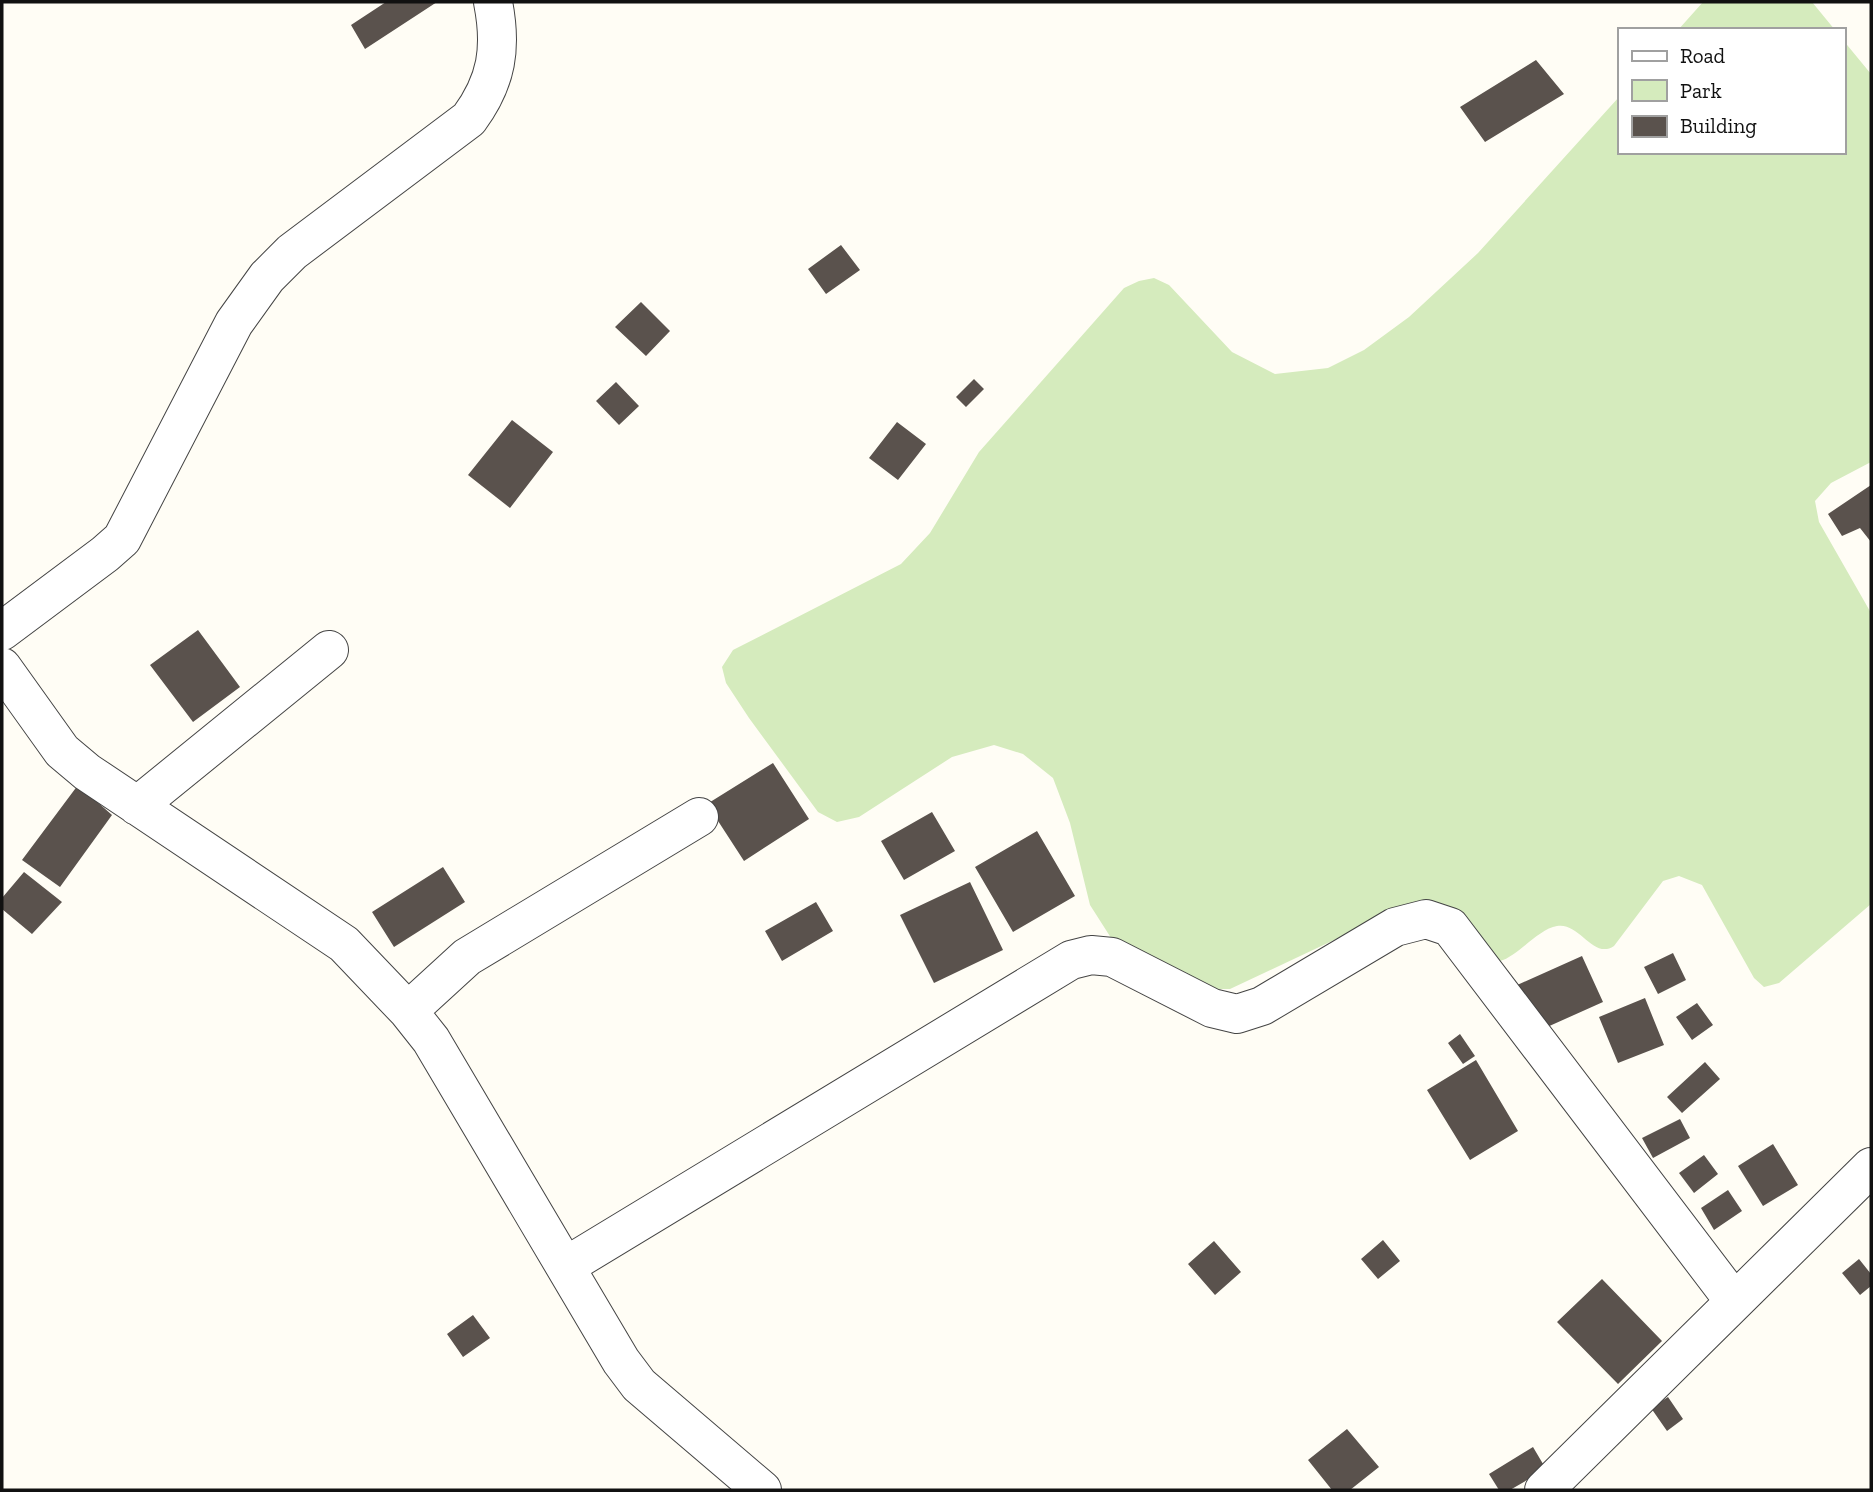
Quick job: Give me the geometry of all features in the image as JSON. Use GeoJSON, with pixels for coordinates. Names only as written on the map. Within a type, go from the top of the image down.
{"type":"FeatureCollection","features":[{"type":"Feature","properties":{"kind":"street"},"geometry":{"type":"LineString","coordinates":[[2,631],[122,539],[234,323],[267,277],[292,252],[469,119],[481,103],[493,76],[499,46],[493,2]]}},
{"type":"Feature","properties":{"kind":"street"},"geometry":{"type":"LineString","coordinates":[[137,806],[329,650]]}},
{"type":"Feature","properties":{"kind":"street"},"geometry":{"type":"LineString","coordinates":[[2,667],[62,751],[87,772],[344,944],[408,1011],[431,1040],[621,1361],[639,1385],[762,1490]]}},
{"type":"Feature","properties":{"kind":"street"},"geometry":{"type":"LineString","coordinates":[[408,1011],[467,957],[699,817]]}},
{"type":"Feature","properties":{"kind":"street"},"geometry":{"type":"LineString","coordinates":[[566,1266],[1071,960],[1091,955],[1112,957],[1212,1008],[1237,1014],[1262,1006],[1395,927],[1426,919],[1450,927],[1734,1301]]}},
{"type":"Feature","properties":{"kind":"street"},"geometry":{"type":"LineString","coordinates":[[1544,1490],[1871,1167]]}},
{"type":"Feature","properties":{"kind":"green space"},"geometry":{"type":"Polygon","coordinates":[[[1703,2],[1812,2],[1833,28],[1680,28],[1703,2]]]}},
{"type":"Feature","properties":{"kind":"green space"},"geometry":{"type":"Polygon","coordinates":[[[1845,42],[1871,74],[1871,462],[1831,483],[1815,501],[1819,522],[1871,613],[1871,904],[1779,983],[1764,987],[1754,978],[1702,885],[1679,876],[1663,881],[1614,946],[1606,949],[1593,945],[1573,929],[1557,926],[1542,932],[1507,958],[1489,960],[1387,915],[1230,989],[1204,989],[1113,941],[1090,905],[1070,823],[1053,778],[1023,754],[994,745],[952,757],[859,817],[837,822],[818,812],[726,683],[722,667],[733,650],[901,564],[930,533],[979,452],[1124,288],[1154,278],[1169,285],[1232,352],[1275,374],[1328,368],[1364,350],[1409,317],[1478,253],[1618,98],[1618,154],[1845,154],[1845,42]]]}},
{"type":"Feature","properties":{"kind":"building"},"geometry":{"type":"Polygon","coordinates":[[[386,2],[437,2],[365,49],[351,25],[386,2]]]}},
{"type":"Feature","properties":{"kind":"building"},"geometry":{"type":"Polygon","coordinates":[[[1536,60],[1564,94],[1485,142],[1460,107],[1536,60]]]}},
{"type":"Feature","properties":{"kind":"building"},"geometry":{"type":"Polygon","coordinates":[[[841,245],[860,270],[826,294],[808,269],[841,245]]]}},
{"type":"Feature","properties":{"kind":"building"},"geometry":{"type":"Polygon","coordinates":[[[641,302],[670,331],[646,356],[615,327],[641,302]]]}},
{"type":"Feature","properties":{"kind":"building"},"geometry":{"type":"Polygon","coordinates":[[[974,379],[984,389],[966,407],[956,397],[974,379]]]}},
{"type":"Feature","properties":{"kind":"building"},"geometry":{"type":"Polygon","coordinates":[[[616,382],[639,406],[619,425],[596,401],[616,382]]]}},
{"type":"Feature","properties":{"kind":"building"},"geometry":{"type":"Polygon","coordinates":[[[512,420],[553,452],[510,508],[468,475],[512,420]]]}},
{"type":"Feature","properties":{"kind":"building"},"geometry":{"type":"Polygon","coordinates":[[[897,422],[926,444],[898,480],[869,458],[897,422]]]}},
{"type":"Feature","properties":{"kind":"building"},"geometry":{"type":"Polygon","coordinates":[[[1871,485],[1871,542],[1860,528],[1842,536],[1828,514],[1871,485]]]}},
{"type":"Feature","properties":{"kind":"building"},"geometry":{"type":"Polygon","coordinates":[[[198,630],[240,687],[193,722],[150,665],[198,630]]]}},
{"type":"Feature","properties":{"kind":"building"},"geometry":{"type":"Polygon","coordinates":[[[773,763],[809,819],[744,861],[707,804],[773,763]]]}},
{"type":"Feature","properties":{"kind":"building"},"geometry":{"type":"Polygon","coordinates":[[[78,785],[112,815],[60,887],[22,860],[78,785]]]}},
{"type":"Feature","properties":{"kind":"building"},"geometry":{"type":"Polygon","coordinates":[[[932,812],[955,851],[904,880],[881,841],[932,812]]]}},
{"type":"Feature","properties":{"kind":"building"},"geometry":{"type":"Polygon","coordinates":[[[1037,831],[1075,896],[1013,932],[975,867],[1037,831]]]}},
{"type":"Feature","properties":{"kind":"building"},"geometry":{"type":"Polygon","coordinates":[[[443,867],[465,902],[394,947],[372,912],[443,867]]]}},
{"type":"Feature","properties":{"kind":"building"},"geometry":{"type":"Polygon","coordinates":[[[24,872],[62,902],[32,934],[2,909],[2,898],[24,872]]]}},
{"type":"Feature","properties":{"kind":"building"},"geometry":{"type":"Polygon","coordinates":[[[970,882],[1003,950],[934,983],[900,915],[970,882]]]}},
{"type":"Feature","properties":{"kind":"building"},"geometry":{"type":"Polygon","coordinates":[[[816,902],[833,931],[782,961],[765,931],[816,902]]]}},
{"type":"Feature","properties":{"kind":"building"},"geometry":{"type":"Polygon","coordinates":[[[1673,953],[1686,980],[1658,994],[1644,967],[1673,953]]]}},
{"type":"Feature","properties":{"kind":"building"},"geometry":{"type":"Polygon","coordinates":[[[1582,956],[1603,1002],[1536,1032],[1515,986],[1582,956]]]}},
{"type":"Feature","properties":{"kind":"building"},"geometry":{"type":"Polygon","coordinates":[[[1645,998],[1664,1045],[1618,1063],[1599,1017],[1645,998]]]}},
{"type":"Feature","properties":{"kind":"building"},"geometry":{"type":"Polygon","coordinates":[[[1697,1003],[1713,1025],[1692,1040],[1676,1017],[1697,1003]]]}},
{"type":"Feature","properties":{"kind":"building"},"geometry":{"type":"Polygon","coordinates":[[[1460,1034],[1475,1056],[1463,1064],[1448,1043],[1460,1034]]]}},
{"type":"Feature","properties":{"kind":"building"},"geometry":{"type":"Polygon","coordinates":[[[1476,1060],[1518,1131],[1470,1160],[1427,1090],[1476,1060]]]}},
{"type":"Feature","properties":{"kind":"building"},"geometry":{"type":"Polygon","coordinates":[[[1705,1062],[1720,1079],[1682,1113],[1667,1097],[1705,1062]]]}},
{"type":"Feature","properties":{"kind":"building"},"geometry":{"type":"Polygon","coordinates":[[[1680,1119],[1690,1138],[1653,1158],[1642,1138],[1680,1119]]]}},
{"type":"Feature","properties":{"kind":"building"},"geometry":{"type":"Polygon","coordinates":[[[1773,1144],[1798,1185],[1763,1206],[1738,1166],[1773,1144]]]}},
{"type":"Feature","properties":{"kind":"building"},"geometry":{"type":"Polygon","coordinates":[[[1704,1155],[1718,1174],[1694,1193],[1679,1173],[1704,1155]]]}},
{"type":"Feature","properties":{"kind":"building"},"geometry":{"type":"Polygon","coordinates":[[[1728,1190],[1742,1211],[1714,1230],[1701,1208],[1728,1190]]]}},
{"type":"Feature","properties":{"kind":"building"},"geometry":{"type":"Polygon","coordinates":[[[1383,1240],[1400,1261],[1378,1279],[1361,1259],[1383,1240]]]}},
{"type":"Feature","properties":{"kind":"building"},"geometry":{"type":"Polygon","coordinates":[[[1214,1241],[1241,1272],[1215,1295],[1188,1264],[1214,1241]]]}},
{"type":"Feature","properties":{"kind":"building"},"geometry":{"type":"Polygon","coordinates":[[[1859,1259],[1871,1274],[1871,1286],[1860,1295],[1842,1273],[1859,1259]]]}},
{"type":"Feature","properties":{"kind":"building"},"geometry":{"type":"Polygon","coordinates":[[[1602,1279],[1662,1341],[1618,1384],[1557,1322],[1602,1279]]]}},
{"type":"Feature","properties":{"kind":"building"},"geometry":{"type":"Polygon","coordinates":[[[473,1315],[490,1338],[463,1357],[447,1334],[473,1315]]]}},
{"type":"Feature","properties":{"kind":"building"},"geometry":{"type":"Polygon","coordinates":[[[1668,1397],[1683,1419],[1667,1431],[1651,1408],[1668,1397]]]}},
{"type":"Feature","properties":{"kind":"building"},"geometry":{"type":"Polygon","coordinates":[[[1347,1429],[1379,1467],[1350,1490],[1332,1490],[1308,1460],[1347,1429]]]}},
{"type":"Feature","properties":{"kind":"building"},"geometry":{"type":"Polygon","coordinates":[[[1533,1447],[1546,1469],[1510,1490],[1499,1490],[1489,1474],[1533,1447]]]}}]}
